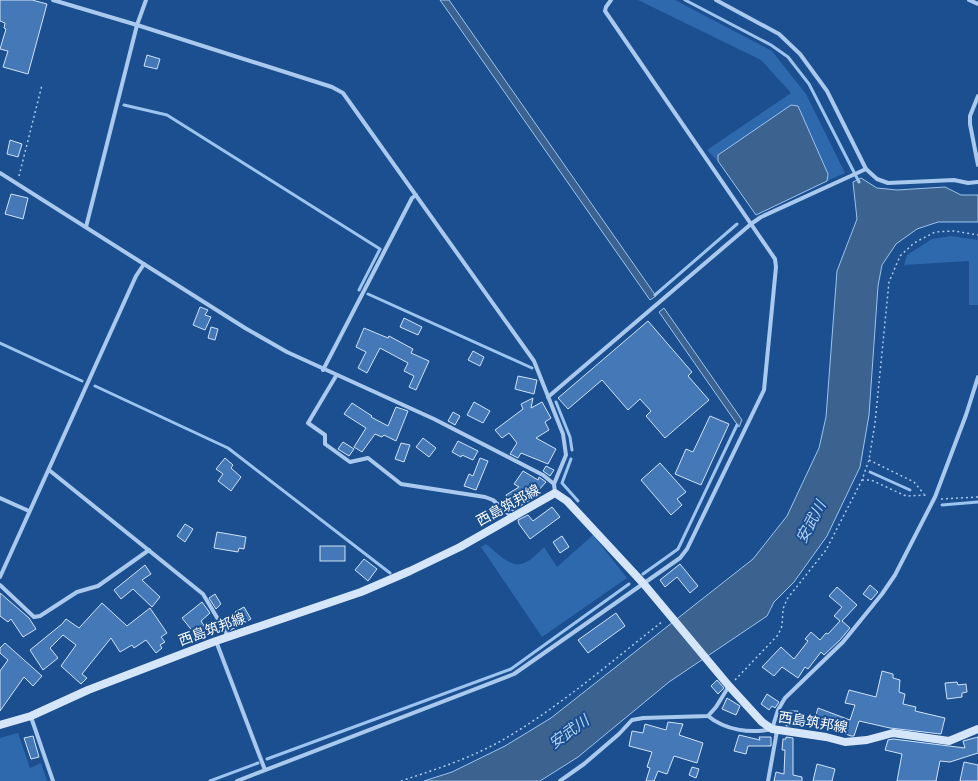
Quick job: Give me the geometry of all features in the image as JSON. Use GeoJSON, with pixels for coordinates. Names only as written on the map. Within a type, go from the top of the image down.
{"type":"FeatureCollection","features":[{"type":"Feature","properties":{"kind":"main road","name":"西島筑邦線"},"geometry":{"type":"LineString","coordinates":[[0,724],[30,716],[88,690],[228,636],[361,592],[460,547],[512,517],[555,489],[643,583],[729,686],[762,722],[774,730],[809,734],[844,742],[867,740],[893,733],[949,741],[978,729]]}},
{"type":"Feature","properties":{"kind":"street"},"geometry":{"type":"LineString","coordinates":[[53,0],[332,87],[343,93],[534,361],[563,434],[566,456],[555,489]]}},
{"type":"Feature","properties":{"kind":"street"},"geometry":{"type":"LineString","coordinates":[[86,227],[137,25],[146,0]]}},
{"type":"Feature","properties":{"kind":"street"},"geometry":{"type":"LineString","coordinates":[[237,781],[514,674],[680,558],[687,549],[764,390],[776,267],[775,259],[605,11],[611,0]]}},
{"type":"Feature","properties":{"kind":"street"},"geometry":{"type":"LineString","coordinates":[[716,0],[779,34],[800,54],[827,91],[866,168],[877,179],[888,183],[954,180],[968,183],[978,182]]}},
{"type":"Feature","properties":{"kind":"street"},"geometry":{"type":"LineString","coordinates":[[969,0],[978,4]]}},
{"type":"Feature","properties":{"kind":"street"},"geometry":{"type":"LineString","coordinates":[[978,96],[970,116],[970,124],[978,165]]}},
{"type":"Feature","properties":{"kind":"street"},"geometry":{"type":"LineString","coordinates":[[548,397],[751,224],[866,168]]}},
{"type":"Feature","properties":{"kind":"street"},"geometry":{"type":"LineString","coordinates":[[0,173],[245,328],[287,352],[336,376],[434,419],[543,475],[555,489]]}},
{"type":"Feature","properties":{"kind":"street"},"geometry":{"type":"LineString","coordinates":[[323,370],[412,198],[416,195]]}},
{"type":"Feature","properties":{"kind":"street"},"geometry":{"type":"LineString","coordinates":[[0,577],[136,276],[144,264]]}},
{"type":"Feature","properties":{"kind":"street"},"geometry":{"type":"LineString","coordinates":[[336,376],[308,423],[325,435],[325,444],[350,462],[368,458],[401,484],[484,497],[493,500],[512,517]]}},
{"type":"Feature","properties":{"kind":"street"},"geometry":{"type":"LineString","coordinates":[[768,781],[778,710],[785,698],[842,642],[882,594],[894,575],[935,497],[966,415],[978,377]]}},
{"type":"Feature","properties":{"kind":"street"},"geometry":{"type":"LineString","coordinates":[[49,470],[204,594],[228,636]]}},
{"type":"Feature","properties":{"kind":"street"},"geometry":{"type":"LineString","coordinates":[[0,498],[29,511]]}},
{"type":"Feature","properties":{"kind":"street"},"geometry":{"type":"LineString","coordinates":[[0,585],[34,617],[40,616],[77,592],[98,586],[149,550]]}},
{"type":"Feature","properties":{"kind":"street"},"geometry":{"type":"LineString","coordinates":[[216,641],[265,770]]}},
{"type":"Feature","properties":{"kind":"street"},"geometry":{"type":"LineString","coordinates":[[708,716],[716,707],[729,686]]}},
{"type":"Feature","properties":{"kind":"street"},"geometry":{"type":"LineString","coordinates":[[30,716],[52,781]]}},
{"type":"Feature","properties":{"kind":"street"},"geometry":{"type":"LineString","coordinates":[[560,781],[590,759],[632,720],[643,718],[708,716],[716,722],[737,730],[760,732],[774,730]]}},
{"type":"Feature","properties":{"kind":"path"},"geometry":{"type":"LineString","coordinates":[[17,184],[42,85]]}},
{"type":"Feature","properties":{"kind":"path"},"geometry":{"type":"LineString","coordinates":[[729,686],[778,635],[782,626],[783,609],[787,599],[826,550],[862,480],[869,460],[875,423],[889,282],[900,256],[914,243],[935,232],[954,231],[978,235]]}},
{"type":"Feature","properties":{"kind":"path"},"geometry":{"type":"LineString","coordinates":[[869,460],[914,482],[924,494]]}},
{"type":"Feature","properties":{"kind":"path"},"geometry":{"type":"LineString","coordinates":[[862,480],[871,480],[906,496],[924,494],[946,500],[978,497]]}},
{"type":"Feature","properties":{"kind":"path"},"geometry":{"type":"LineString","coordinates":[[401,781],[453,764],[499,742],[542,714],[670,615]]}},
{"type":"Feature","properties":{"kind":"shaded area"},"geometry":{"type":"Polygon","coordinates":[[[638,0],[675,0],[772,51],[806,94],[845,173],[827,181],[828,174],[798,106],[792,105],[718,155],[718,161],[707,150],[791,93],[761,60],[638,0]]]}},
{"type":"Feature","properties":{"kind":"shaded area"},"geometry":{"type":"Polygon","coordinates":[[[951,236],[978,240],[978,305],[969,305],[969,261],[904,265],[907,255],[932,239],[951,236]]]}},
{"type":"Feature","properties":{"kind":"shaded area"},"geometry":{"type":"Polygon","coordinates":[[[593,535],[627,578],[542,637],[481,547],[486,544],[508,562],[521,564],[535,556],[544,547],[557,567],[593,535]]]}},
{"type":"Feature","properties":{"kind":"shaded area"},"geometry":{"type":"Polygon","coordinates":[[[18,733],[30,768],[41,763],[47,781],[0,781],[0,738],[18,733]]]}},
{"type":"Feature","properties":{"kind":"water"},"geometry":{"type":"Polygon","coordinates":[[[440,0],[449,0],[656,296],[650,300],[440,0]]]}},
{"type":"Feature","properties":{"kind":"water"},"geometry":{"type":"Polygon","coordinates":[[[791,105],[798,106],[828,174],[827,181],[756,215],[718,161],[718,155],[791,105]]]}},
{"type":"Feature","properties":{"kind":"water","name":"安武川"},"geometry":{"type":"Polygon","coordinates":[[[861,178],[877,188],[897,190],[945,187],[961,195],[978,195],[978,222],[938,222],[917,229],[896,244],[882,265],[878,286],[869,415],[860,467],[827,536],[794,582],[774,602],[767,616],[669,682],[578,757],[540,781],[424,781],[452,772],[505,746],[551,718],[753,559],[787,516],[819,448],[826,417],[837,271],[857,219],[853,182],[861,178]]]}},
{"type":"Feature","properties":{"kind":"water"},"geometry":{"type":"Polygon","coordinates":[[[664,308],[742,420],[739,427],[659,312],[664,308]]]}},
{"type":"Feature","properties":{"kind":"building"},"geometry":{"type":"Polygon","coordinates":[[[0,0],[32,0],[47,4],[28,74],[3,67],[8,51],[0,49],[6,29],[4,28],[5,23],[0,21],[0,0]]]}},
{"type":"Feature","properties":{"kind":"building"},"geometry":{"type":"Polygon","coordinates":[[[147,55],[160,59],[157,69],[144,66],[147,55]]]}},
{"type":"Feature","properties":{"kind":"building"},"geometry":{"type":"Polygon","coordinates":[[[10,140],[22,144],[18,157],[7,154],[10,140]]]}},
{"type":"Feature","properties":{"kind":"building"},"geometry":{"type":"Polygon","coordinates":[[[11,194],[28,198],[23,219],[5,214],[11,194]]]}},
{"type":"Feature","properties":{"kind":"building"},"geometry":{"type":"Polygon","coordinates":[[[200,307],[208,310],[205,315],[211,317],[205,330],[193,325],[200,307]]]}},
{"type":"Feature","properties":{"kind":"building"},"geometry":{"type":"Polygon","coordinates":[[[404,318],[422,327],[418,335],[400,327],[404,318]]]}},
{"type":"Feature","properties":{"kind":"building"},"geometry":{"type":"Polygon","coordinates":[[[648,321],[692,372],[688,376],[709,400],[665,438],[646,416],[651,411],[640,399],[628,410],[602,380],[568,409],[558,398],[648,321]]]}},
{"type":"Feature","properties":{"kind":"building"},"geometry":{"type":"Polygon","coordinates":[[[211,327],[218,329],[215,340],[208,338],[211,327]]]}},
{"type":"Feature","properties":{"kind":"building"},"geometry":{"type":"Polygon","coordinates":[[[364,328],[388,338],[389,336],[413,349],[411,353],[429,361],[416,390],[409,387],[414,376],[404,371],[408,363],[380,348],[367,373],[358,368],[366,352],[356,347],[364,328]]]}},
{"type":"Feature","properties":{"kind":"building"},"geometry":{"type":"Polygon","coordinates":[[[473,351],[484,357],[480,366],[468,360],[473,351]]]}},
{"type":"Feature","properties":{"kind":"building"},"geometry":{"type":"Polygon","coordinates":[[[518,376],[537,380],[534,394],[515,389],[518,376]]]}},
{"type":"Feature","properties":{"kind":"building"},"geometry":{"type":"Polygon","coordinates":[[[533,398],[531,408],[542,402],[551,418],[545,422],[549,430],[536,438],[556,449],[548,464],[521,453],[518,458],[510,454],[517,443],[509,433],[502,438],[495,430],[523,409],[521,404],[533,398]]]}},
{"type":"Feature","properties":{"kind":"building"},"geometry":{"type":"Polygon","coordinates":[[[474,402],[490,411],[483,423],[467,415],[474,402]]]}},
{"type":"Feature","properties":{"kind":"building"},"geometry":{"type":"Polygon","coordinates":[[[352,403],[372,416],[371,417],[388,426],[396,407],[408,411],[396,441],[384,435],[382,437],[375,434],[362,452],[354,447],[366,428],[344,414],[352,403]]]}},
{"type":"Feature","properties":{"kind":"building"},"geometry":{"type":"Polygon","coordinates":[[[453,412],[460,416],[455,425],[448,421],[453,412]]]}},
{"type":"Feature","properties":{"kind":"building"},"geometry":{"type":"Polygon","coordinates":[[[710,416],[729,424],[701,485],[675,474],[686,449],[693,452],[710,416]]]}},
{"type":"Feature","properties":{"kind":"building"},"geometry":{"type":"Polygon","coordinates":[[[423,438],[436,448],[429,457],[416,447],[423,438]]]}},
{"type":"Feature","properties":{"kind":"building"},"geometry":{"type":"Polygon","coordinates":[[[458,441],[478,451],[473,460],[462,455],[461,457],[452,452],[458,441]]]}},
{"type":"Feature","properties":{"kind":"building"},"geometry":{"type":"Polygon","coordinates":[[[343,442],[354,449],[349,456],[338,449],[343,442]]]}},
{"type":"Feature","properties":{"kind":"building"},"geometry":{"type":"Polygon","coordinates":[[[401,443],[410,445],[404,462],[395,459],[401,443]]]}},
{"type":"Feature","properties":{"kind":"building"},"geometry":{"type":"Polygon","coordinates":[[[225,458],[233,465],[231,468],[241,477],[231,491],[218,481],[223,474],[216,469],[225,458]]]}},
{"type":"Feature","properties":{"kind":"building"},"geometry":{"type":"Polygon","coordinates":[[[480,458],[488,461],[476,490],[464,486],[469,474],[473,476],[480,458]]]}},
{"type":"Feature","properties":{"kind":"building"},"geometry":{"type":"Polygon","coordinates":[[[660,463],[686,492],[677,499],[682,505],[671,515],[641,480],[660,463]]]}},
{"type":"Feature","properties":{"kind":"building"},"geometry":{"type":"Polygon","coordinates":[[[546,466],[554,470],[550,476],[543,471],[546,466]]]}},
{"type":"Feature","properties":{"kind":"building"},"geometry":{"type":"Polygon","coordinates":[[[523,471],[538,480],[539,477],[546,482],[530,500],[512,511],[506,501],[508,500],[506,495],[519,487],[514,484],[523,471]]]}},
{"type":"Feature","properties":{"kind":"building"},"geometry":{"type":"Polygon","coordinates":[[[552,507],[560,517],[530,539],[519,524],[518,520],[528,515],[533,521],[552,507]]]}},
{"type":"Feature","properties":{"kind":"building"},"geometry":{"type":"Polygon","coordinates":[[[185,524],[193,529],[185,542],[177,536],[185,524]]]}},
{"type":"Feature","properties":{"kind":"building"},"geometry":{"type":"Polygon","coordinates":[[[217,532],[246,537],[244,549],[239,548],[238,552],[214,548],[217,532]]]}},
{"type":"Feature","properties":{"kind":"building"},"geometry":{"type":"Polygon","coordinates":[[[562,536],[569,547],[560,553],[553,542],[562,536]]]}},
{"type":"Feature","properties":{"kind":"building"},"geometry":{"type":"Polygon","coordinates":[[[320,546],[345,546],[345,561],[320,561],[320,546]]]}},
{"type":"Feature","properties":{"kind":"building"},"geometry":{"type":"Polygon","coordinates":[[[364,559],[377,569],[368,581],[355,570],[364,559]]]}},
{"type":"Feature","properties":{"kind":"building"},"geometry":{"type":"Polygon","coordinates":[[[680,564],[698,586],[690,593],[677,577],[665,587],[660,580],[680,564]]]}},
{"type":"Feature","properties":{"kind":"building"},"geometry":{"type":"Polygon","coordinates":[[[145,565],[151,574],[142,580],[160,597],[152,607],[133,589],[121,599],[114,590],[145,565]]]}},
{"type":"Feature","properties":{"kind":"building"},"geometry":{"type":"Polygon","coordinates":[[[870,585],[878,592],[871,600],[863,594],[870,585]]]}},
{"type":"Feature","properties":{"kind":"building"},"geometry":{"type":"Polygon","coordinates":[[[837,587],[857,605],[842,621],[850,628],[840,640],[824,655],[821,652],[808,669],[805,667],[798,678],[782,667],[774,676],[762,667],[781,647],[794,659],[808,641],[805,639],[811,632],[820,640],[826,633],[828,634],[840,621],[834,616],[842,607],[829,596],[837,587]]]}},
{"type":"Feature","properties":{"kind":"building"},"geometry":{"type":"Polygon","coordinates":[[[0,593],[29,618],[36,629],[23,637],[11,619],[8,622],[0,616],[0,593]]]}},
{"type":"Feature","properties":{"kind":"building"},"geometry":{"type":"Polygon","coordinates":[[[215,594],[221,604],[216,609],[209,598],[215,594]]]}},
{"type":"Feature","properties":{"kind":"building"},"geometry":{"type":"Polygon","coordinates":[[[202,602],[210,613],[201,621],[207,630],[198,638],[182,618],[202,602]]]}},
{"type":"Feature","properties":{"kind":"building"},"geometry":{"type":"Polygon","coordinates":[[[102,603],[127,626],[150,608],[167,633],[161,637],[165,642],[160,645],[162,648],[156,653],[146,640],[134,648],[132,645],[120,652],[111,638],[82,674],[87,678],[81,684],[61,666],[76,645],[63,635],[50,648],[58,658],[43,670],[30,650],[66,619],[79,628],[102,603]]]}},
{"type":"Feature","properties":{"kind":"building"},"geometry":{"type":"Polygon","coordinates":[[[244,607],[251,619],[229,631],[226,626],[238,618],[235,612],[244,607]]]}},
{"type":"Feature","properties":{"kind":"building"},"geometry":{"type":"Polygon","coordinates":[[[616,613],[625,626],[588,653],[578,640],[616,613]]]}},
{"type":"Feature","properties":{"kind":"building"},"geometry":{"type":"Polygon","coordinates":[[[5,643],[42,676],[33,686],[24,677],[0,711],[0,671],[8,660],[0,653],[0,648],[5,643]]]}},
{"type":"Feature","properties":{"kind":"building"},"geometry":{"type":"Polygon","coordinates":[[[882,671],[893,674],[893,678],[900,680],[899,692],[905,694],[903,704],[916,707],[915,711],[945,718],[941,734],[890,728],[859,721],[854,736],[851,736],[814,722],[818,708],[850,720],[855,705],[845,703],[849,690],[876,697],[882,671]]]}},
{"type":"Feature","properties":{"kind":"building"},"geometry":{"type":"Polygon","coordinates":[[[717,680],[724,688],[718,694],[711,686],[717,680]]]}},
{"type":"Feature","properties":{"kind":"building"},"geometry":{"type":"Polygon","coordinates":[[[957,682],[958,685],[966,684],[967,692],[962,693],[962,697],[947,699],[945,683],[957,682]]]}},
{"type":"Feature","properties":{"kind":"building"},"geometry":{"type":"Polygon","coordinates":[[[767,694],[779,702],[775,708],[772,706],[769,710],[761,704],[767,694]]]}},
{"type":"Feature","properties":{"kind":"building"},"geometry":{"type":"Polygon","coordinates":[[[727,698],[740,706],[736,715],[722,709],[727,698]]]}},
{"type":"Feature","properties":{"kind":"building"},"geometry":{"type":"Polygon","coordinates":[[[786,711],[798,711],[798,725],[786,726],[786,711]]]}},
{"type":"Feature","properties":{"kind":"building"},"geometry":{"type":"Polygon","coordinates":[[[668,722],[683,724],[679,735],[703,743],[697,763],[674,756],[667,774],[658,771],[654,781],[646,781],[650,768],[647,767],[652,752],[629,746],[632,731],[643,733],[645,724],[666,730],[668,722]]]}},
{"type":"Feature","properties":{"kind":"building"},"geometry":{"type":"Polygon","coordinates":[[[739,735],[760,740],[759,737],[771,737],[771,746],[748,746],[746,754],[734,751],[739,735]]]}},
{"type":"Feature","properties":{"kind":"building"},"geometry":{"type":"Polygon","coordinates":[[[33,736],[39,757],[31,759],[24,738],[33,736]]]}},
{"type":"Feature","properties":{"kind":"building"},"geometry":{"type":"Polygon","coordinates":[[[786,737],[793,738],[793,775],[802,777],[802,781],[774,781],[776,772],[784,774],[785,750],[782,750],[783,739],[786,739],[786,737]]]}},
{"type":"Feature","properties":{"kind":"building"},"geometry":{"type":"Polygon","coordinates":[[[978,737],[978,753],[950,762],[940,761],[936,781],[897,781],[902,754],[885,750],[888,740],[893,739],[965,748],[963,741],[978,737]]]}},
{"type":"Feature","properties":{"kind":"building"},"geometry":{"type":"Polygon","coordinates":[[[964,762],[978,765],[978,781],[960,781],[964,762]]]}},
{"type":"Feature","properties":{"kind":"building"},"geometry":{"type":"Polygon","coordinates":[[[817,764],[835,769],[832,781],[813,781],[817,764]]]}},
{"type":"Feature","properties":{"kind":"building"},"geometry":{"type":"Polygon","coordinates":[[[692,767],[699,769],[696,778],[689,775],[692,767]]]}},
{"type":"Feature","properties":{"kind":"waterway"},"geometry":{"type":"LineString","coordinates":[[685,0],[771,45],[788,57],[809,84],[859,182]]}},
{"type":"Feature","properties":{"kind":"waterway"},"geometry":{"type":"LineString","coordinates":[[124,105],[167,115],[380,249],[359,290]]}},
{"type":"Feature","properties":{"kind":"waterway"},"geometry":{"type":"LineString","coordinates":[[655,295],[737,224]]}},
{"type":"Feature","properties":{"kind":"waterway"},"geometry":{"type":"LineString","coordinates":[[368,294],[532,368]]}},
{"type":"Feature","properties":{"kind":"waterway"},"geometry":{"type":"LineString","coordinates":[[0,343],[82,381]]}},
{"type":"Feature","properties":{"kind":"waterway"},"geometry":{"type":"LineString","coordinates":[[95,386],[228,448],[390,573]]}},
{"type":"Feature","properties":{"kind":"waterway"},"geometry":{"type":"LineString","coordinates":[[556,402],[570,437],[572,450]]}},
{"type":"Feature","properties":{"kind":"waterway"},"geometry":{"type":"LineString","coordinates":[[643,574],[678,549],[737,425]]}},
{"type":"Feature","properties":{"kind":"waterway"},"geometry":{"type":"LineString","coordinates":[[571,459],[562,483],[578,501]]}},
{"type":"Feature","properties":{"kind":"waterway"},"geometry":{"type":"LineString","coordinates":[[870,472],[910,490]]}},
{"type":"Feature","properties":{"kind":"waterway"},"geometry":{"type":"LineString","coordinates":[[942,505],[978,502]]}},
{"type":"Feature","properties":{"kind":"waterway"},"geometry":{"type":"LineString","coordinates":[[267,759],[511,669],[629,584]]}},
{"type":"Feature","properties":{"kind":"waterway"},"geometry":{"type":"LineString","coordinates":[[210,781],[258,763]]}}]}
